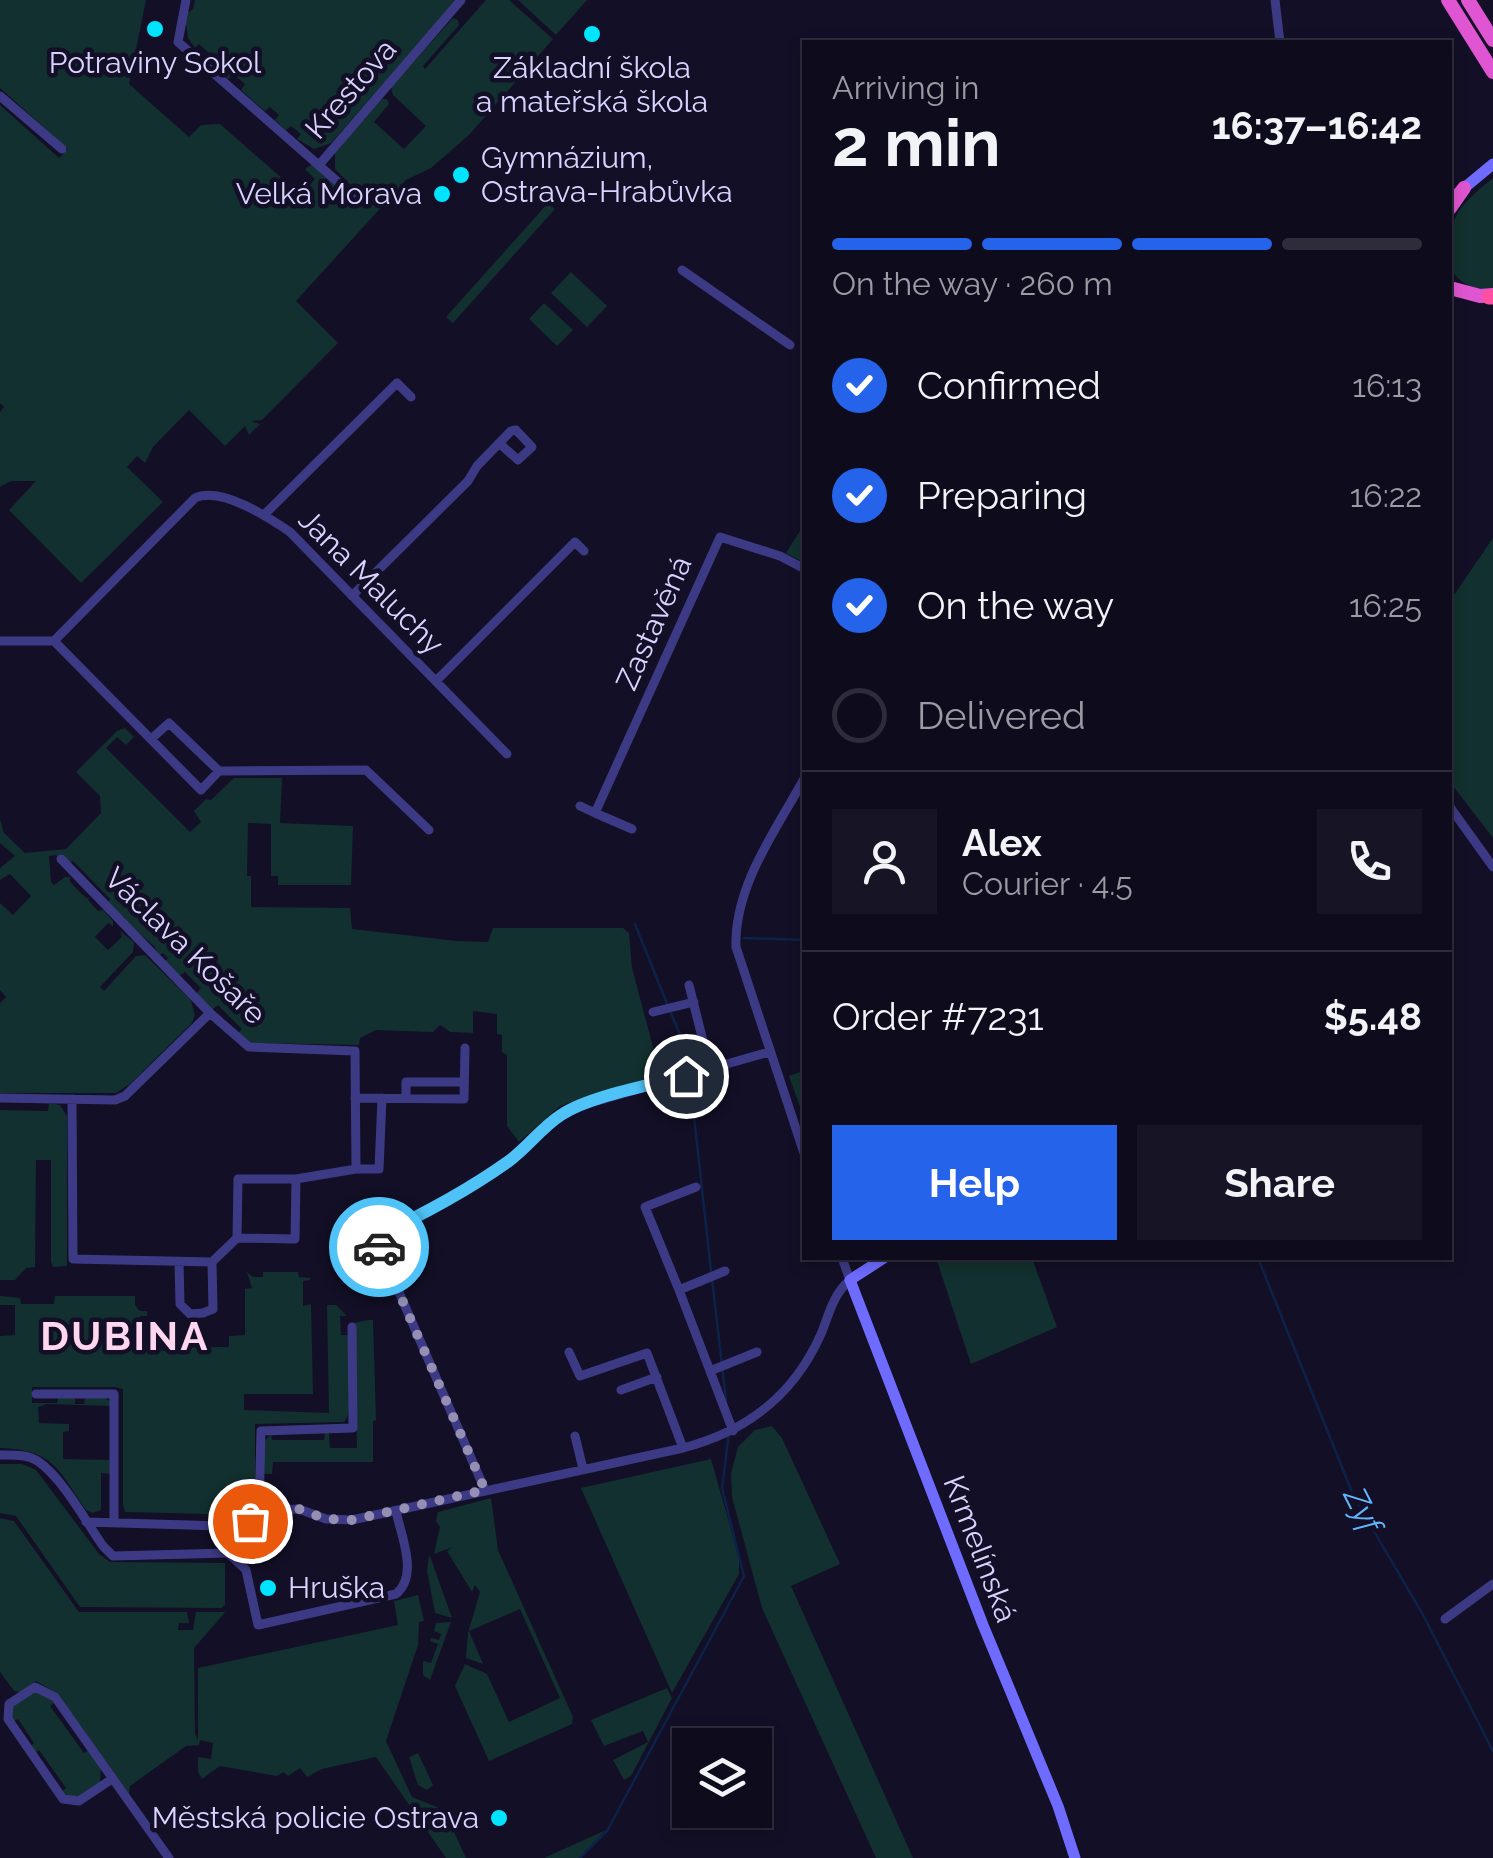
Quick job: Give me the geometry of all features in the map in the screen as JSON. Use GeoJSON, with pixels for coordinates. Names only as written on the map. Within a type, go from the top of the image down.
{"type":"FeatureCollection","features":[{"type":"Feature","properties":{"kind":"highway"},"geometry":{"type":"LineString","coordinates":[[1448,0],[1493,72]]}},
{"type":"Feature","properties":{"kind":"highway"},"geometry":{"type":"LineString","coordinates":[[1468,0],[1493,40]]}},
{"type":"Feature","properties":{"kind":"highway"},"geometry":{"type":"LineString","coordinates":[[1452,205],[1464,188]]}},
{"type":"Feature","properties":{"kind":"highway"},"geometry":{"type":"LineString","coordinates":[[1453,287],[1492,296]]}},
{"type":"Feature","properties":{"kind":"main road"},"geometry":{"type":"LineString","coordinates":[[1452,198],[1493,164]]}},
{"type":"Feature","properties":{"kind":"main road"},"geometry":{"type":"LineString","coordinates":[[850,1280],[881,1260]]}},
{"type":"Feature","properties":{"kind":"main road","name":"Krmelínská"},"geometry":{"type":"LineString","coordinates":[[850,1280],[988,1638],[1062,1816],[1074,1858]]}},
{"type":"Feature","properties":{"kind":"street"},"geometry":{"type":"LineString","coordinates":[[186,0],[178,42],[355,198]]}},
{"type":"Feature","properties":{"kind":"street","name":"Krestova"},"geometry":{"type":"LineString","coordinates":[[319,165],[461,0]]}},
{"type":"Feature","properties":{"kind":"street"},"geometry":{"type":"LineString","coordinates":[[1275,0],[1280,40]]}},
{"type":"Feature","properties":{"kind":"street"},"geometry":{"type":"LineString","coordinates":[[0,96],[62,148]]}},
{"type":"Feature","properties":{"kind":"street"},"geometry":{"type":"LineString","coordinates":[[682,270],[790,344]]}},
{"type":"Feature","properties":{"kind":"street"},"geometry":{"type":"LineString","coordinates":[[264,515],[396,383],[411,397]]}},
{"type":"Feature","properties":{"kind":"street"},"geometry":{"type":"LineString","coordinates":[[352,596],[468,482],[499,443]]}},
{"type":"Feature","properties":{"kind":"street","name":"Jana Maluchy"},"geometry":{"type":"LineString","coordinates":[[54,641],[194,498],[212,493],[264,515],[290,532],[507,754]]}},
{"type":"Feature","properties":{"kind":"street","name":"Zastavěná"},"geometry":{"type":"LineString","coordinates":[[595,813],[720,536],[802,567]]}},
{"type":"Feature","properties":{"kind":"street"},"geometry":{"type":"LineString","coordinates":[[436,681],[575,542],[584,552]]}},
{"type":"Feature","properties":{"kind":"street"},"geometry":{"type":"LineString","coordinates":[[0,640],[54,641],[200,790],[220,770]]}},
{"type":"Feature","properties":{"kind":"street"},"geometry":{"type":"LineString","coordinates":[[151,739],[169,722],[220,770],[366,770],[430,830]]}},
{"type":"Feature","properties":{"kind":"street"},"geometry":{"type":"LineString","coordinates":[[802,783],[750,878],[736,930],[736,947],[802,1147]]}},
{"type":"Feature","properties":{"kind":"street"},"geometry":{"type":"LineString","coordinates":[[580,806],[632,830]]}},
{"type":"Feature","properties":{"kind":"street"},"geometry":{"type":"LineString","coordinates":[[1452,810],[1493,867]]}},
{"type":"Feature","properties":{"kind":"street","name":"Václava Košaře"},"geometry":{"type":"LineString","coordinates":[[61,859],[210,1013],[249,1047],[355,1050],[356,1169]]}},
{"type":"Feature","properties":{"kind":"street"},"geometry":{"type":"LineString","coordinates":[[689,985],[710,1069]]}},
{"type":"Feature","properties":{"kind":"street"},"geometry":{"type":"LineString","coordinates":[[652,1012],[694,1002]]}},
{"type":"Feature","properties":{"kind":"street"},"geometry":{"type":"LineString","coordinates":[[0,1098],[115,1100],[126,1096],[210,1013]]}},
{"type":"Feature","properties":{"kind":"street"},"geometry":{"type":"LineString","coordinates":[[355,1098],[464,1098],[465,1048]]}},
{"type":"Feature","properties":{"kind":"street"},"geometry":{"type":"LineString","coordinates":[[485,1490],[375,1237],[479,1181],[513,1158],[559,1116],[576,1107],[769,1052]]}},
{"type":"Feature","properties":{"kind":"street"},"geometry":{"type":"LineString","coordinates":[[406,1098],[406,1082],[464,1082]]}},
{"type":"Feature","properties":{"kind":"street"},"geometry":{"type":"LineString","coordinates":[[237,1238],[238,1178],[296,1179],[379,1169],[382,1098]]}},
{"type":"Feature","properties":{"kind":"street"},"geometry":{"type":"LineString","coordinates":[[72,1100],[73,1259],[212,1262],[237,1238],[295,1239],[296,1179]]}},
{"type":"Feature","properties":{"kind":"street"},"geometry":{"type":"LineString","coordinates":[[696,1187],[646,1207],[733,1430]]}},
{"type":"Feature","properties":{"kind":"street","name":"Krmelínská"},"geometry":{"type":"LineString","coordinates":[[843,1260],[850,1280]]}},
{"type":"Feature","properties":{"kind":"street"},"geometry":{"type":"LineString","coordinates":[[179,1262],[180,1304],[190,1314],[213,1308],[212,1262]]}},
{"type":"Feature","properties":{"kind":"street"},"geometry":{"type":"LineString","coordinates":[[679,1290],[725,1271]]}},
{"type":"Feature","properties":{"kind":"street"},"geometry":{"type":"LineString","coordinates":[[259,1511],[299,1509],[339,1521],[683,1448],[733,1430],[773,1404],[792,1384],[814,1348],[837,1294],[850,1280]]}},
{"type":"Feature","properties":{"kind":"street"},"geometry":{"type":"LineString","coordinates":[[86,1522],[222,1526],[250,1521],[259,1511],[261,1431],[353,1428],[352,1327]]}},
{"type":"Feature","properties":{"kind":"street"},"geometry":{"type":"LineString","coordinates":[[568,1352],[583,1388]]}},
{"type":"Feature","properties":{"kind":"street"},"geometry":{"type":"LineString","coordinates":[[710,1371],[758,1352]]}},
{"type":"Feature","properties":{"kind":"street"},"geometry":{"type":"LineString","coordinates":[[580,1376],[647,1353],[683,1448]]}},
{"type":"Feature","properties":{"kind":"street"},"geometry":{"type":"LineString","coordinates":[[621,1390],[656,1377]]}},
{"type":"Feature","properties":{"kind":"street"},"geometry":{"type":"LineString","coordinates":[[36,1394],[114,1394],[114,1522]]}},
{"type":"Feature","properties":{"kind":"street"},"geometry":{"type":"LineString","coordinates":[[575,1436],[583,1469]]}},
{"type":"Feature","properties":{"kind":"street"},"geometry":{"type":"LineString","coordinates":[[0,1455],[38,1461],[113,1556],[228,1553]]}},
{"type":"Feature","properties":{"kind":"street"},"geometry":{"type":"LineString","coordinates":[[222,1526],[228,1553],[246,1570],[258,1625],[396,1594],[409,1574],[396,1510]]}},
{"type":"Feature","properties":{"kind":"street"},"geometry":{"type":"LineString","coordinates":[[1445,1618],[1493,1584]]}},
{"type":"Feature","properties":{"kind":"street"},"geometry":{"type":"LineString","coordinates":[[112,1778],[79,1801],[63,1799],[8,1719],[12,1696],[35,1686],[55,1697],[170,1858]]}},
{"type":"Feature","properties":{"kind":"green space"},"geometry":{"type":"Polygon","coordinates":[[[0,0],[146,0],[129,84],[189,137],[201,125],[220,124],[301,195],[315,179],[305,169],[312,164],[355,201],[360,195],[335,169],[335,151],[382,99],[389,104],[374,122],[404,149],[426,126],[393,95],[391,87],[453,18],[459,25],[423,66],[425,69],[486,0],[509,0],[553,39],[469,135],[431,168],[406,180],[296,301],[338,343],[262,420],[251,421],[260,424],[249,435],[245,426],[225,446],[189,410],[153,447],[145,463],[137,456],[127,467],[163,502],[81,583],[9,510],[36,481],[11,481],[0,487],[0,412],[4,407],[0,403],[0,105],[59,158],[68,149],[0,88],[0,0]]]}},
{"type":"Feature","properties":{"kind":"green space"},"geometry":{"type":"Polygon","coordinates":[[[195,0],[456,1],[331,143],[314,149],[297,139],[301,134],[291,126],[286,130],[275,120],[279,115],[270,107],[265,111],[241,90],[245,84],[233,74],[228,79],[214,66],[218,61],[199,44],[195,48],[188,38],[185,15],[193,9],[195,0]]]}},
{"type":"Feature","properties":{"kind":"green space"},"geometry":{"type":"Polygon","coordinates":[[[518,0],[587,0],[556,35],[518,0]]]}},
{"type":"Feature","properties":{"kind":"green space"},"geometry":{"type":"Polygon","coordinates":[[[1493,178],[1493,290],[1468,286],[1452,271],[1453,227],[1469,199],[1493,178]]]}},
{"type":"Feature","properties":{"kind":"green space"},"geometry":{"type":"Polygon","coordinates":[[[548,203],[555,209],[453,323],[446,317],[548,203]]]}},
{"type":"Feature","properties":{"kind":"green space"},"geometry":{"type":"Polygon","coordinates":[[[571,272],[607,306],[587,327],[551,293],[571,272]]]}},
{"type":"Feature","properties":{"kind":"green space"},"geometry":{"type":"Polygon","coordinates":[[[544,303],[573,330],[557,346],[529,319],[544,303]]]}},
{"type":"Feature","properties":{"kind":"green space"},"geometry":{"type":"Polygon","coordinates":[[[802,528],[802,561],[786,553],[802,528]]]}},
{"type":"Feature","properties":{"kind":"green space"},"geometry":{"type":"Polygon","coordinates":[[[1493,538],[1493,838],[1452,785],[1452,598],[1493,538]]]}},
{"type":"Feature","properties":{"kind":"green space"},"geometry":{"type":"Polygon","coordinates":[[[125,728],[134,737],[126,745],[117,737],[106,748],[190,832],[201,822],[194,811],[234,778],[282,778],[280,823],[353,826],[351,885],[278,885],[278,876],[271,876],[271,824],[248,823],[251,907],[350,908],[352,929],[457,941],[488,942],[493,928],[623,928],[629,933],[632,968],[661,1077],[560,1106],[519,1142],[507,1126],[507,1055],[502,1052],[502,1035],[497,1034],[497,1014],[473,1011],[473,1033],[450,1032],[440,1025],[433,1032],[376,1030],[360,1038],[359,1045],[250,1043],[237,1034],[242,1029],[218,1005],[212,1010],[196,994],[201,988],[185,972],[179,976],[165,962],[168,958],[163,953],[159,955],[107,903],[110,899],[73,861],[68,864],[56,855],[49,856],[51,882],[54,885],[70,877],[70,882],[90,898],[98,911],[103,910],[113,921],[113,926],[108,923],[95,937],[108,950],[122,937],[120,931],[134,942],[133,952],[100,987],[104,991],[136,956],[145,955],[191,1000],[195,1015],[192,1023],[116,1093],[0,1093],[0,1003],[6,997],[0,990],[0,903],[13,915],[31,896],[10,874],[0,880],[0,868],[15,856],[0,843],[0,819],[4,833],[25,853],[66,849],[101,813],[100,796],[76,772],[117,731],[125,728]]]}},
{"type":"Feature","properties":{"kind":"green space"},"geometry":{"type":"Polygon","coordinates":[[[802,1071],[802,1113],[789,1076],[802,1071]]]}},
{"type":"Feature","properties":{"kind":"green space"},"geometry":{"type":"Polygon","coordinates":[[[49,1103],[60,1105],[67,1116],[67,1266],[53,1267],[51,1262],[51,1160],[36,1160],[35,1267],[26,1268],[15,1280],[0,1280],[0,1110],[48,1111],[49,1103]]]}},
{"type":"Feature","properties":{"kind":"green space"},"geometry":{"type":"Polygon","coordinates":[[[937,1260],[1033,1260],[1057,1327],[971,1364],[937,1260]]]}},
{"type":"Feature","properties":{"kind":"green space"},"geometry":{"type":"Polygon","coordinates":[[[247,1272],[263,1277],[263,1272],[298,1272],[299,1277],[310,1278],[303,1281],[303,1306],[311,1304],[313,1394],[244,1394],[244,1410],[329,1413],[327,1305],[336,1305],[347,1316],[340,1316],[341,1335],[349,1335],[348,1415],[344,1422],[255,1424],[255,1506],[250,1515],[125,1512],[123,1389],[32,1387],[32,1403],[57,1403],[58,1398],[75,1398],[75,1404],[84,1404],[85,1398],[112,1402],[112,1406],[38,1407],[39,1423],[69,1424],[69,1431],[63,1432],[63,1459],[111,1460],[111,1474],[101,1473],[101,1510],[86,1510],[61,1473],[44,1458],[0,1448],[0,1336],[15,1335],[15,1305],[0,1305],[0,1296],[20,1298],[21,1304],[54,1304],[55,1296],[135,1296],[135,1305],[140,1311],[147,1311],[147,1316],[140,1316],[140,1334],[155,1350],[181,1352],[182,1347],[229,1347],[229,1336],[245,1335],[245,1289],[252,1288],[247,1272]]]}},
{"type":"Feature","properties":{"kind":"green space"},"geometry":{"type":"Polygon","coordinates":[[[373,1320],[373,1462],[273,1462],[272,1474],[263,1474],[263,1443],[271,1434],[272,1440],[324,1440],[325,1433],[329,1433],[330,1448],[357,1448],[354,1323],[373,1320]]]}},
{"type":"Feature","properties":{"kind":"green space"},"geometry":{"type":"Polygon","coordinates":[[[772,1426],[782,1438],[840,1564],[791,1586],[913,1858],[876,1858],[762,1608],[732,1497],[731,1473],[738,1447],[755,1430],[772,1426]]]}},
{"type":"Feature","properties":{"kind":"green space"},"geometry":{"type":"Polygon","coordinates":[[[711,1459],[739,1557],[739,1574],[672,1693],[581,1488],[711,1459]]]}},
{"type":"Feature","properties":{"kind":"green space"},"geometry":{"type":"Polygon","coordinates":[[[0,1464],[22,1464],[36,1470],[99,1554],[110,1562],[225,1563],[225,1605],[80,1607],[16,1516],[0,1513],[0,1464]]]}},
{"type":"Feature","properties":{"kind":"green space"},"geometry":{"type":"Polygon","coordinates":[[[491,1498],[498,1550],[573,1717],[572,1724],[489,1761],[455,1686],[465,1664],[487,1674],[509,1722],[560,1698],[520,1609],[469,1631],[483,1664],[466,1658],[468,1633],[480,1592],[475,1585],[472,1592],[447,1551],[453,1547],[434,1554],[440,1527],[436,1521],[438,1512],[491,1498]]]}},
{"type":"Feature","properties":{"kind":"green space"},"geometry":{"type":"Polygon","coordinates":[[[0,1518],[14,1521],[79,1612],[187,1612],[189,1623],[179,1623],[178,1630],[193,1630],[196,1612],[228,1609],[194,1648],[198,1740],[198,1668],[398,1625],[394,1601],[418,1595],[424,1621],[419,1622],[418,1645],[386,1741],[412,1797],[444,1810],[466,1858],[446,1858],[376,1757],[322,1769],[307,1777],[300,1768],[288,1776],[284,1772],[277,1776],[220,1766],[202,1779],[198,1757],[211,1759],[213,1743],[200,1740],[199,1745],[186,1746],[130,1786],[129,1794],[58,1694],[36,1681],[20,1692],[14,1691],[0,1672],[0,1518]]]}},
{"type":"Feature","properties":{"kind":"green space"},"geometry":{"type":"Polygon","coordinates":[[[429,1556],[452,1618],[435,1613],[427,1571],[429,1556]]]}},
{"type":"Feature","properties":{"kind":"green space"},"geometry":{"type":"Polygon","coordinates":[[[451,1622],[430,1680],[423,1675],[423,1661],[431,1663],[438,1644],[430,1641],[439,1640],[441,1634],[434,1631],[436,1623],[451,1622]]]}},
{"type":"Feature","properties":{"kind":"green space"},"geometry":{"type":"Polygon","coordinates":[[[667,1688],[672,1698],[631,1776],[624,1780],[613,1760],[648,1742],[643,1731],[604,1746],[591,1720],[667,1688]]]}},
{"type":"Feature","properties":{"kind":"green space"},"geometry":{"type":"Polygon","coordinates":[[[34,1691],[55,1702],[50,1706],[84,1753],[89,1750],[101,1767],[100,1783],[82,1795],[72,1797],[62,1792],[66,1788],[39,1750],[34,1753],[30,1747],[34,1743],[18,1719],[12,1722],[13,1706],[34,1691]]]}},
{"type":"Feature","properties":{"kind":"green space"},"geometry":{"type":"Polygon","coordinates":[[[418,1753],[433,1785],[427,1790],[418,1785],[409,1757],[418,1753]]]}},
{"type":"Feature","properties":{"kind":"green space"},"geometry":{"type":"Polygon","coordinates":[[[606,1830],[579,1858],[544,1858],[606,1830]]]}},
{"type":"Feature","properties":{"kind":"waterway"},"geometry":{"type":"LineString","coordinates":[[635,924],[668,1006]]}},
{"type":"Feature","properties":{"kind":"waterway","name":"Zyf"},"geometry":{"type":"LineString","coordinates":[[744,938],[802,940]]}},
{"type":"Feature","properties":{"kind":"waterway"},"geometry":{"type":"LineString","coordinates":[[671,1013],[686,1049],[689,1072]]}},
{"type":"Feature","properties":{"kind":"waterway"},"geometry":{"type":"LineString","coordinates":[[690,1080],[711,1271]]}},
{"type":"Feature","properties":{"kind":"waterway","name":"Zyf"},"geometry":{"type":"LineString","coordinates":[[1259,1260],[1354,1497],[1422,1613],[1493,1751]]}},
{"type":"Feature","properties":{"kind":"waterway"},"geometry":{"type":"LineString","coordinates":[[712,1279],[726,1400]]}},
{"type":"Feature","properties":{"kind":"waterway"},"geometry":{"type":"LineString","coordinates":[[580,1858],[607,1831],[744,1576],[722,1488],[729,1433]]}},
{"type":"Feature","properties":{"kind":"way so far"},"geometry":{"type":"LineString","coordinates":[[250,1521],[259,1511],[292,1509],[332,1520],[352,1520],[485,1490],[379,1247]]}},
{"type":"Feature","properties":{"kind":"place","name":"Potraviny Sokol"},"geometry":{"type":"Point","coordinates":[155,29]}},
{"type":"Feature","properties":{"kind":"place","name":"Základní škola a mateřská škola"},"geometry":{"type":"Point","coordinates":[592,34]}},
{"type":"Feature","properties":{"kind":"place","name":"Gymnázium, Ostrava-Hrabůvka"},"geometry":{"type":"Point","coordinates":[461,175]}},
{"type":"Feature","properties":{"kind":"place","name":"Velká Morava"},"geometry":{"type":"Point","coordinates":[442,194]}},
{"type":"Feature","properties":{"kind":"place","name":"Hruška"},"geometry":{"type":"Point","coordinates":[268,1588]}},
{"type":"Feature","properties":{"kind":"place","name":"Městská policie Ostrava"},"geometry":{"type":"Point","coordinates":[499,1818]}},
{"type":"Feature","properties":{"kind":"district","name":"DUBINA"},"geometry":{"type":"Point","coordinates":[125,1336]}},
{"type":"Feature","properties":{"kind":"route"},"geometry":{"type":"LineString","coordinates":[[379,1247],[375,1237],[479,1181],[513,1158],[559,1116],[576,1107],[686,1076]]}}]}
